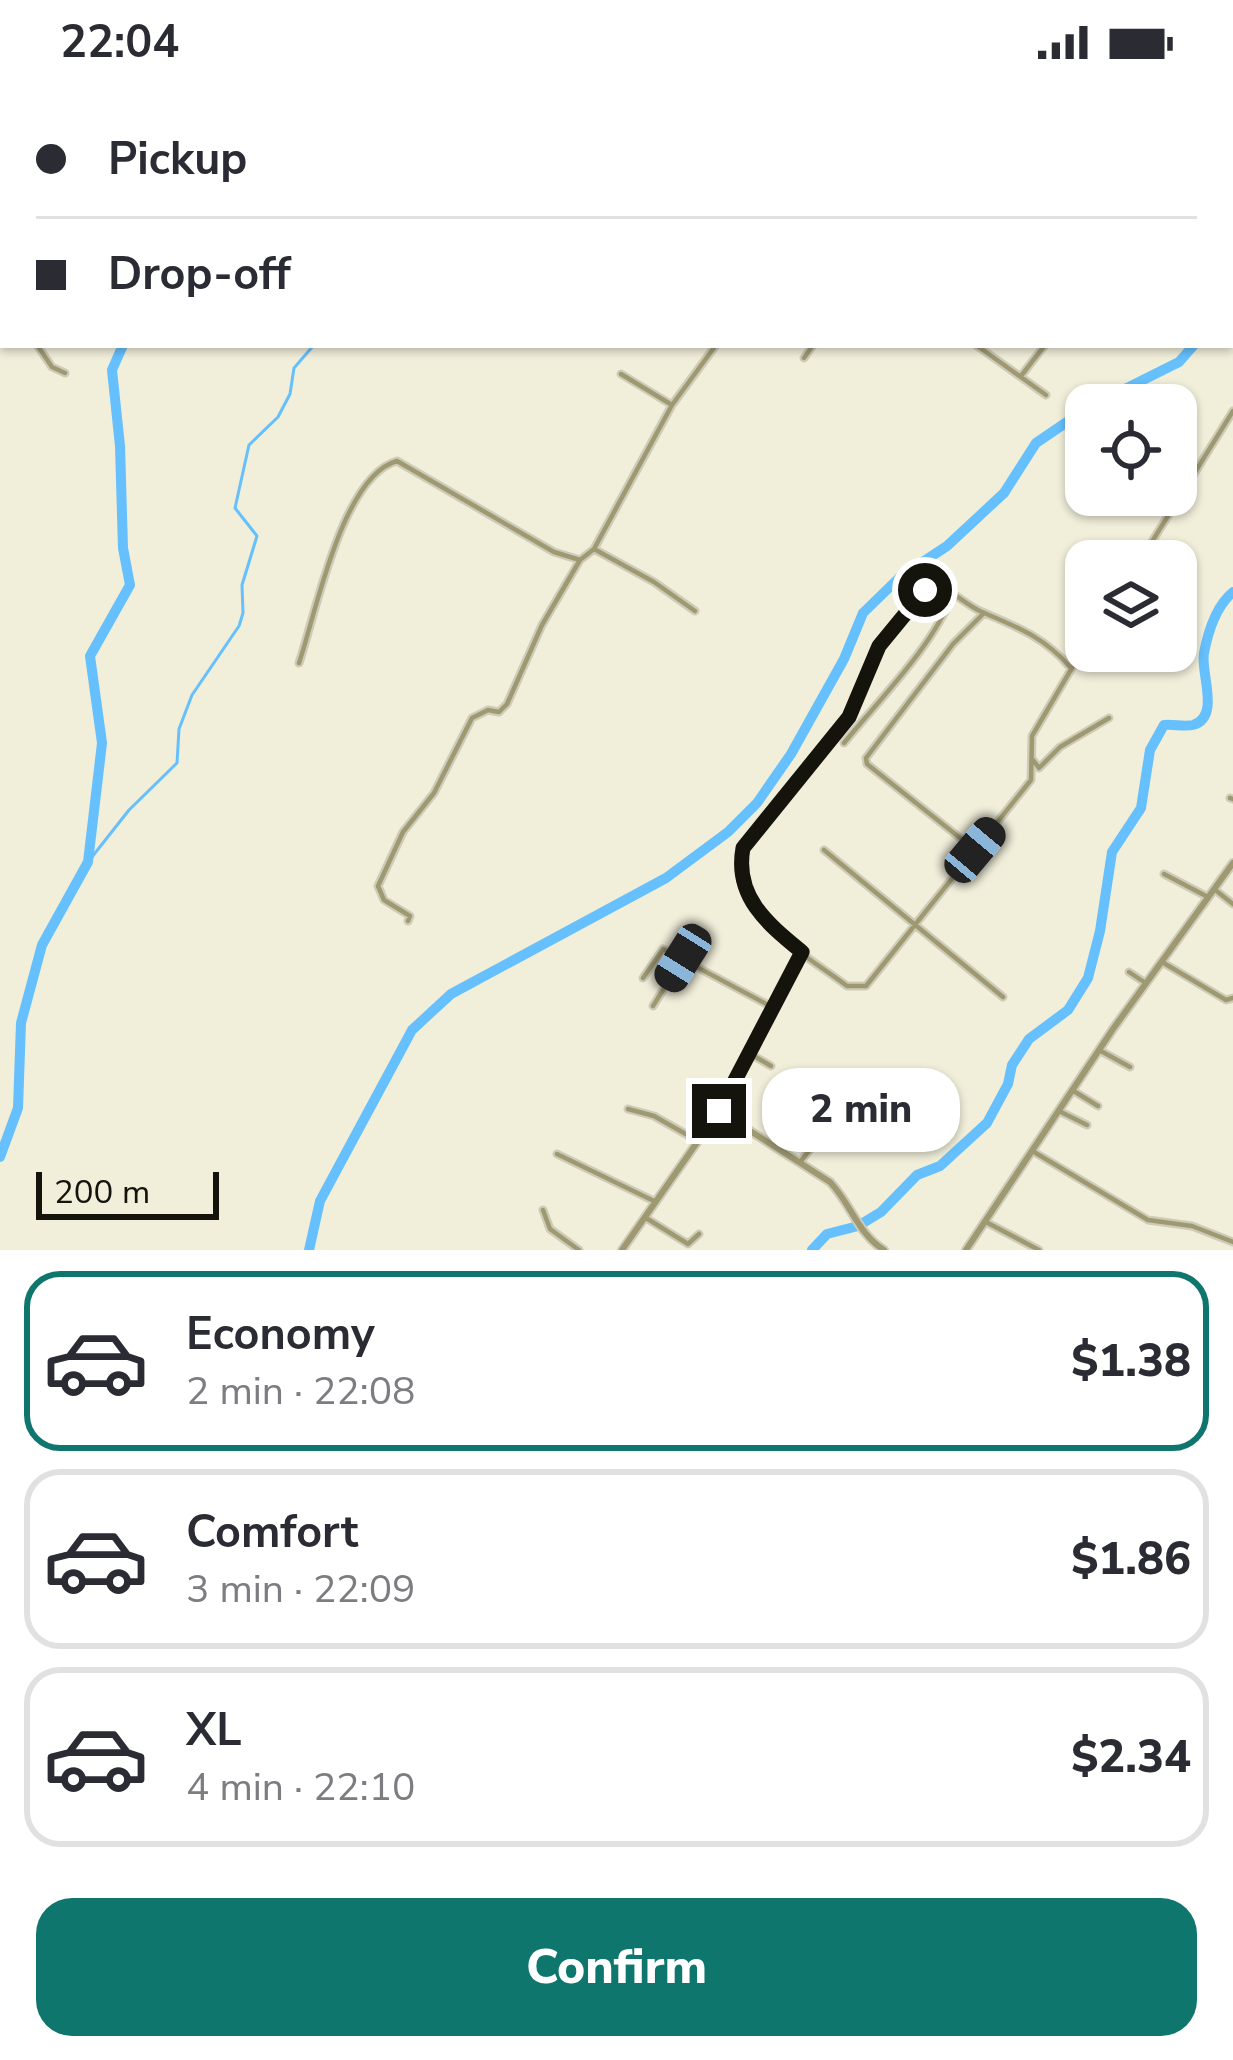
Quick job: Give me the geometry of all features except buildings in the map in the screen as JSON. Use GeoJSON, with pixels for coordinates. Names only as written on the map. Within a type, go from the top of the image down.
{"type":"FeatureCollection","features":[{"type":"Feature","properties":{"kind":"street"},"geometry":{"type":"LineString","coordinates":[[39,348],[52,367],[65,373]]}},
{"type":"Feature","properties":{"kind":"street"},"geometry":{"type":"LineString","coordinates":[[408,921],[405,911],[383,900],[378,886],[397,844],[434,793],[472,718],[478,712],[499,712],[507,704],[542,625],[580,560],[594,549],[672,405],[714,348]]}},
{"type":"Feature","properties":{"kind":"street"},"geometry":{"type":"LineString","coordinates":[[804,358],[811,348]]}},
{"type":"Feature","properties":{"kind":"street"},"geometry":{"type":"LineString","coordinates":[[980,348],[1046,395]]}},
{"type":"Feature","properties":{"kind":"street"},"geometry":{"type":"LineString","coordinates":[[1021,376],[1043,348]]}},
{"type":"Feature","properties":{"kind":"street"},"geometry":{"type":"LineString","coordinates":[[621,374],[672,405]]}},
{"type":"Feature","properties":{"kind":"street"},"geometry":{"type":"LineString","coordinates":[[1153,540],[1233,411]]}},
{"type":"Feature","properties":{"kind":"street"},"geometry":{"type":"LineString","coordinates":[[299,663],[322,596],[332,548],[349,511],[376,472],[388,463],[397,461],[554,552],[580,560]]}},
{"type":"Feature","properties":{"kind":"street"},"geometry":{"type":"LineString","coordinates":[[594,549],[695,611]]}},
{"type":"Feature","properties":{"kind":"street"},"geometry":{"type":"LineString","coordinates":[[1034,760],[1031,780],[866,986],[856,989],[802,952],[759,916],[749,898],[740,866],[743,848],[849,717],[879,646],[896,621],[933,585],[1037,638],[1065,663]]}},
{"type":"Feature","properties":{"kind":"street"},"geometry":{"type":"LineString","coordinates":[[844,743],[928,638],[953,592]]}},
{"type":"Feature","properties":{"kind":"street"},"geometry":{"type":"LineString","coordinates":[[975,850],[867,764],[866,758],[952,644],[984,613]]}},
{"type":"Feature","properties":{"kind":"street"},"geometry":{"type":"LineString","coordinates":[[1067,672],[1032,736],[1029,750],[1039,768],[1060,747],[1108,718]]}},
{"type":"Feature","properties":{"kind":"street"},"geometry":{"type":"LineString","coordinates":[[824,850],[1003,998]]}},
{"type":"Feature","properties":{"kind":"street"},"geometry":{"type":"LineString","coordinates":[[966,1250],[1099,1050],[1233,862]]}},
{"type":"Feature","properties":{"kind":"street"},"geometry":{"type":"LineString","coordinates":[[1164,874],[1208,897]]}},
{"type":"Feature","properties":{"kind":"street"},"geometry":{"type":"LineString","coordinates":[[1214,889],[1233,904]]}},
{"type":"Feature","properties":{"kind":"street"},"geometry":{"type":"LineString","coordinates":[[643,978],[661,950],[772,1007]]}},
{"type":"Feature","properties":{"kind":"street"},"geometry":{"type":"LineString","coordinates":[[622,1250],[719,1111],[802,952]]}},
{"type":"Feature","properties":{"kind":"street"},"geometry":{"type":"LineString","coordinates":[[653,1006],[683,958]]}},
{"type":"Feature","properties":{"kind":"street"},"geometry":{"type":"LineString","coordinates":[[1162,962],[1226,1000],[1233,998]]}},
{"type":"Feature","properties":{"kind":"street"},"geometry":{"type":"LineString","coordinates":[[1129,972],[1146,983]]}},
{"type":"Feature","properties":{"kind":"street"},"geometry":{"type":"LineString","coordinates":[[1099,1050],[1130,1067]]}},
{"type":"Feature","properties":{"kind":"street"},"geometry":{"type":"LineString","coordinates":[[748,1054],[771,1066]]}},
{"type":"Feature","properties":{"kind":"street"},"geometry":{"type":"LineString","coordinates":[[1072,1090],[1098,1106]]}},
{"type":"Feature","properties":{"kind":"street"},"geometry":{"type":"LineString","coordinates":[[801,1161],[847,1102],[840,1097]]}},
{"type":"Feature","properties":{"kind":"street"},"geometry":{"type":"LineString","coordinates":[[628,1109],[654,1116],[698,1141]]}},
{"type":"Feature","properties":{"kind":"street"},"geometry":{"type":"LineString","coordinates":[[719,1111],[830,1182],[864,1234],[884,1250]]}},
{"type":"Feature","properties":{"kind":"street"},"geometry":{"type":"LineString","coordinates":[[1059,1111],[1087,1125]]}},
{"type":"Feature","properties":{"kind":"street"},"geometry":{"type":"LineString","coordinates":[[1034,1152],[1148,1220],[1192,1226],[1233,1242]]}},
{"type":"Feature","properties":{"kind":"street"},"geometry":{"type":"LineString","coordinates":[[557,1154],[656,1202]]}},
{"type":"Feature","properties":{"kind":"street"},"geometry":{"type":"LineString","coordinates":[[543,1210],[550,1229],[579,1250]]}},
{"type":"Feature","properties":{"kind":"street"},"geometry":{"type":"LineString","coordinates":[[646,1217],[688,1244],[700,1234]]}},
{"type":"Feature","properties":{"kind":"street"},"geometry":{"type":"LineString","coordinates":[[986,1222],[1039,1250]]}},
{"type":"Feature","properties":{"kind":"waterway"},"geometry":{"type":"LineString","coordinates":[[0,1157],[18,1108],[21,1023],[42,945],[88,862],[102,743],[90,656],[130,585],[123,548],[112,370],[122,348]]}},
{"type":"Feature","properties":{"kind":"waterway"},"geometry":{"type":"LineString","coordinates":[[88,862],[129,810],[177,763],[179,729],[192,695],[239,626],[242,585],[257,536],[235,508],[249,445],[278,417],[290,394],[294,368],[311,348]]}},
{"type":"Feature","properties":{"kind":"waterway"},"geometry":{"type":"LineString","coordinates":[[1135,384],[1179,362],[1191,348]]}},
{"type":"Feature","properties":{"kind":"waterway"},"geometry":{"type":"LineString","coordinates":[[309,1250],[320,1201],[412,1030],[451,994],[666,878],[728,832],[757,803],[791,754],[844,659],[863,613],[1004,493],[1036,443],[1065,423]]}},
{"type":"Feature","properties":{"kind":"waterway"},"geometry":{"type":"LineString","coordinates":[[812,1250],[827,1234],[858,1226],[881,1212],[917,1175],[940,1166],[987,1123],[1029,1039],[1068,1010],[1088,978],[1112,852],[1141,808],[1150,750],[1164,725],[1193,725],[1206,713],[1206,645],[1217,612],[1233,592]]}},
{"type":"Feature","properties":{"kind":"route"},"geometry":{"type":"LineString","coordinates":[[719,1111],[802,952],[759,916],[740,866],[743,848],[849,717],[879,646],[925,590]]}}]}
